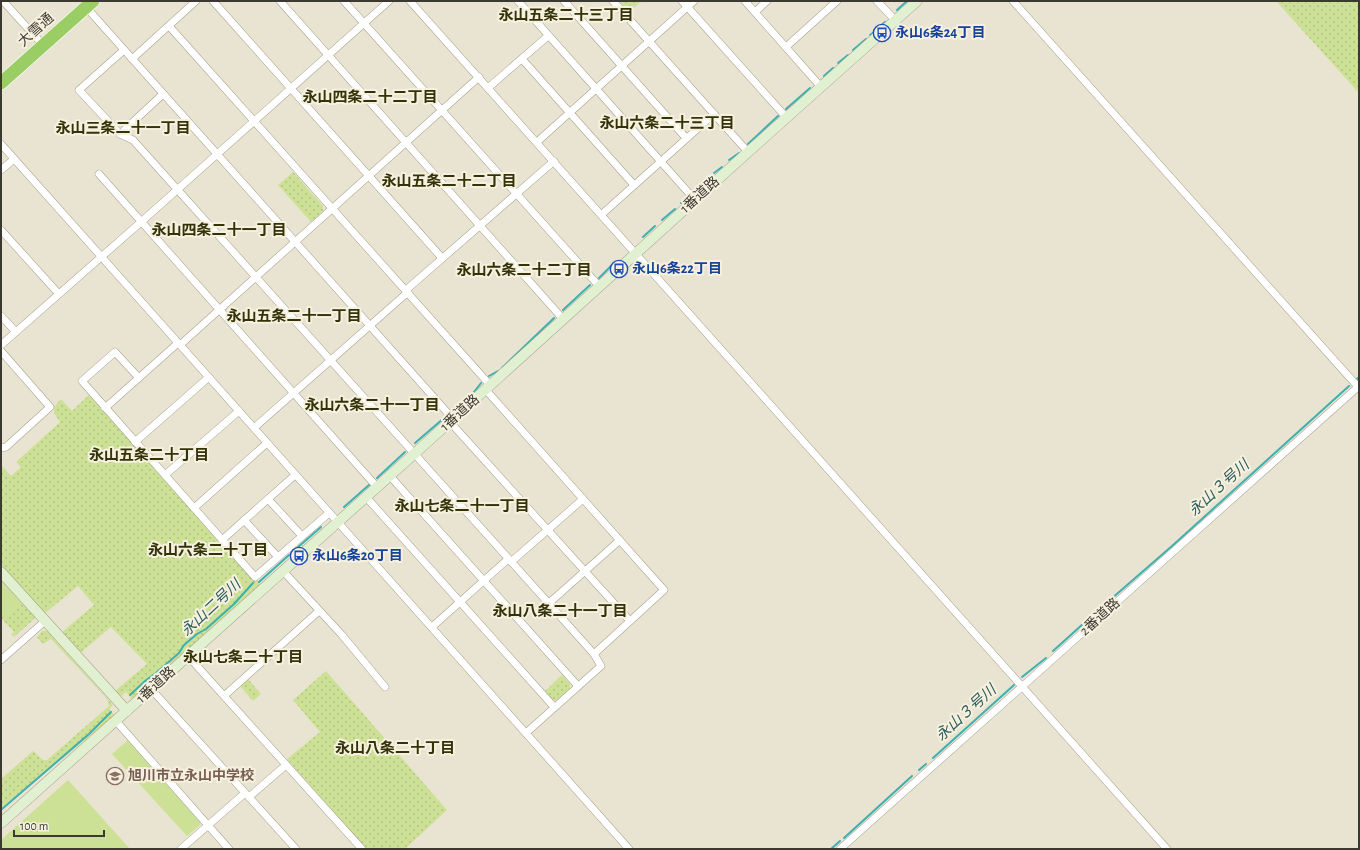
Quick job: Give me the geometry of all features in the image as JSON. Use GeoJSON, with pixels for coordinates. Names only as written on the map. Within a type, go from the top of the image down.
{"type":"FeatureCollection","features":[{"type":"Feature","properties":{"kind":"highway","name":"大雪通"},"geometry":{"type":"LineString","coordinates":[[1,83],[89,4]]}},
{"type":"Feature","properties":{"kind":"street"},"geometry":{"type":"LineString","coordinates":[[3,1],[43,45]]}},
{"type":"Feature","properties":{"kind":"street"},"geometry":{"type":"LineString","coordinates":[[132,59],[196,1]]}},
{"type":"Feature","properties":{"kind":"street"},"geometry":{"type":"LineString","coordinates":[[213,1],[442,258]]}},
{"type":"Feature","properties":{"kind":"street"},"geometry":{"type":"LineString","coordinates":[[280,1],[563,319]]}},
{"type":"Feature","properties":{"kind":"street"},"geometry":{"type":"LineString","coordinates":[[344,1],[600,286]]}},
{"type":"Feature","properties":{"kind":"street"},"geometry":{"type":"LineString","coordinates":[[1,344],[141,222],[389,1]]}},
{"type":"Feature","properties":{"kind":"street"},"geometry":{"type":"LineString","coordinates":[[410,1],[1167,849]]}},
{"type":"Feature","properties":{"kind":"street"},"geometry":{"type":"LineString","coordinates":[[518,1],[695,200]]}},
{"type":"Feature","properties":{"kind":"street"},"geometry":{"type":"LineString","coordinates":[[564,1],[686,138]]}},
{"type":"Feature","properties":{"kind":"street"},"geometry":{"type":"LineString","coordinates":[[613,1],[748,152]]}},
{"type":"Feature","properties":{"kind":"street"},"geometry":{"type":"LineString","coordinates":[[537,142],[649,41],[684,4],[694,1]]}},
{"type":"Feature","properties":{"kind":"street"},"geometry":{"type":"LineString","coordinates":[[745,1],[821,87]]}},
{"type":"Feature","properties":{"kind":"street"},"geometry":{"type":"LineString","coordinates":[[755,12],[767,1]]}},
{"type":"Feature","properties":{"kind":"street"},"geometry":{"type":"LineString","coordinates":[[786,46],[837,1]]}},
{"type":"Feature","properties":{"kind":"street"},"geometry":{"type":"LineString","coordinates":[[877,1],[895,20]]}},
{"type":"Feature","properties":{"kind":"street","name":"1番道路"},"geometry":{"type":"LineString","coordinates":[[1,823],[452,421],[636,253],[917,1]]}},
{"type":"Feature","properties":{"kind":"street"},"geometry":{"type":"LineString","coordinates":[[1013,1],[1359,387]]}},
{"type":"Feature","properties":{"kind":"street"},"geometry":{"type":"LineString","coordinates":[[89,4],[124,50],[296,242],[585,572],[630,621]]}},
{"type":"Feature","properties":{"kind":"street"},"geometry":{"type":"LineString","coordinates":[[684,4],[786,118]]}},
{"type":"Feature","properties":{"kind":"street"},"geometry":{"type":"LineString","coordinates":[[169,26],[407,291],[583,499],[664,590],[594,654]]}},
{"type":"Feature","properties":{"kind":"street"},"geometry":{"type":"LineString","coordinates":[[488,88],[548,36]]}},
{"type":"Feature","properties":{"kind":"street"},"geometry":{"type":"LineString","coordinates":[[124,50],[79,90],[120,134],[133,140],[178,189],[509,561],[594,654],[601,666],[526,733]]}},
{"type":"Feature","properties":{"kind":"street"},"geometry":{"type":"LineString","coordinates":[[522,59],[634,185]]}},
{"type":"Feature","properties":{"kind":"street"},"geometry":{"type":"LineString","coordinates":[[105,408],[219,310],[479,78]]}},
{"type":"Feature","properties":{"kind":"street"},"geometry":{"type":"LineString","coordinates":[[120,134],[163,94]]}},
{"type":"Feature","properties":{"kind":"street"},"geometry":{"type":"LineString","coordinates":[[601,215],[714,114]]}},
{"type":"Feature","properties":{"kind":"street"},"geometry":{"type":"LineString","coordinates":[[1,144],[629,849]]}},
{"type":"Feature","properties":{"kind":"street"},"geometry":{"type":"LineString","coordinates":[[1,170],[14,159]]}},
{"type":"Feature","properties":{"kind":"street"},"geometry":{"type":"LineString","coordinates":[[254,428],[370,326],[442,258],[481,226],[554,161]]}},
{"type":"Feature","properties":{"kind":"street"},"geometry":{"type":"LineString","coordinates":[[100,174],[377,487]]}},
{"type":"Feature","properties":{"kind":"street"},"geometry":{"type":"LineString","coordinates":[[1,230],[58,293]]}},
{"type":"Feature","properties":{"kind":"street"},"geometry":{"type":"LineString","coordinates":[[1,316],[16,332]]}},
{"type":"Feature","properties":{"kind":"street"},"geometry":{"type":"LineString","coordinates":[[1,351],[50,407],[6,447],[1,448]]}},
{"type":"Feature","properties":{"kind":"street"},"geometry":{"type":"LineString","coordinates":[[139,378],[116,352],[82,381],[255,578],[329,513]]}},
{"type":"Feature","properties":{"kind":"street"},"geometry":{"type":"LineString","coordinates":[[135,442],[209,377]]}},
{"type":"Feature","properties":{"kind":"street","name":"2番道路"},"geometry":{"type":"LineString","coordinates":[[840,849],[1359,387]]}},
{"type":"Feature","properties":{"kind":"street"},"geometry":{"type":"LineString","coordinates":[[165,475],[239,411]]}},
{"type":"Feature","properties":{"kind":"street"},"geometry":{"type":"LineString","coordinates":[[194,508],[267,443]]}},
{"type":"Feature","properties":{"kind":"street"},"geometry":{"type":"LineString","coordinates":[[222,540],[296,475]]}},
{"type":"Feature","properties":{"kind":"street"},"geometry":{"type":"LineString","coordinates":[[390,476],[578,686]]}},
{"type":"Feature","properties":{"kind":"street"},"geometry":{"type":"LineString","coordinates":[[366,497],[554,707]]}},
{"type":"Feature","properties":{"kind":"street"},"geometry":{"type":"LineString","coordinates":[[268,499],[302,536]]}},
{"type":"Feature","properties":{"kind":"street"},"geometry":{"type":"LineString","coordinates":[[432,627],[483,580],[548,530],[583,499]]}},
{"type":"Feature","properties":{"kind":"street"},"geometry":{"type":"LineString","coordinates":[[244,520],[278,557]]}},
{"type":"Feature","properties":{"kind":"street"},"geometry":{"type":"LineString","coordinates":[[548,604],[620,540]]}},
{"type":"Feature","properties":{"kind":"street"},"geometry":{"type":"LineString","coordinates":[[283,571],[342,635],[385,687]]}},
{"type":"Feature","properties":{"kind":"street"},"geometry":{"type":"LineString","coordinates":[[1,572],[127,711]]}},
{"type":"Feature","properties":{"kind":"street"},"geometry":{"type":"LineString","coordinates":[[224,696],[319,611]]}},
{"type":"Feature","properties":{"kind":"street"},"geometry":{"type":"LineString","coordinates":[[1,660],[45,621]]}},
{"type":"Feature","properties":{"kind":"street"},"geometry":{"type":"LineString","coordinates":[[188,656],[362,849]]}},
{"type":"Feature","properties":{"kind":"street"},"geometry":{"type":"LineString","coordinates":[[151,689],[296,849]]}},
{"type":"Feature","properties":{"kind":"street"},"geometry":{"type":"LineString","coordinates":[[116,721],[229,849]]}},
{"type":"Feature","properties":{"kind":"street"},"geometry":{"type":"LineString","coordinates":[[182,849],[208,826],[286,765]]}},
{"type":"Feature","properties":{"kind":"green space"},"geometry":{"type":"Polygon","coordinates":[[[619,1],[642,1],[629,12],[619,1]]]}},
{"type":"Feature","properties":{"kind":"green space"},"geometry":{"type":"Polygon","coordinates":[[[1276,1],[1359,1],[1359,93],[1276,1]]]}},
{"type":"Feature","properties":{"kind":"green space"},"geometry":{"type":"Polygon","coordinates":[[[293,172],[323,206],[323,211],[311,222],[278,185],[293,172]]]}},
{"type":"Feature","properties":{"kind":"green space"},"geometry":{"type":"Polygon","coordinates":[[[90,394],[261,584],[132,699],[126,692],[120,697],[115,691],[147,664],[111,627],[80,653],[61,633],[94,605],[78,586],[44,614],[1,565],[1,465],[11,476],[21,467],[16,462],[60,422],[54,413],[54,407],[61,399],[72,411],[90,394]]]}},
{"type":"Feature","properties":{"kind":"green space"},"geometry":{"type":"Polygon","coordinates":[[[1,576],[35,616],[34,619],[14,637],[11,634],[14,632],[1,618],[1,576]]]}},
{"type":"Feature","properties":{"kind":"green space"},"geometry":{"type":"Polygon","coordinates":[[[1,580],[21,603],[6,617],[1,611],[1,580]]]}},
{"type":"Feature","properties":{"kind":"green space"},"geometry":{"type":"Polygon","coordinates":[[[42,631],[47,631],[113,705],[109,709],[115,716],[1,808],[1,779],[33,751],[43,760],[47,760],[109,706],[107,699],[51,639],[43,644],[37,637],[42,631]]]}},
{"type":"Feature","properties":{"kind":"green space"},"geometry":{"type":"Polygon","coordinates":[[[326,671],[447,810],[405,849],[366,849],[287,759],[320,732],[293,700],[326,671]]]}},
{"type":"Feature","properties":{"kind":"green space"},"geometry":{"type":"Polygon","coordinates":[[[562,675],[570,684],[570,690],[557,700],[552,700],[544,692],[562,675]]]}},
{"type":"Feature","properties":{"kind":"green space"},"geometry":{"type":"Polygon","coordinates":[[[248,679],[261,694],[253,701],[240,686],[248,679]]]}},
{"type":"Feature","properties":{"kind":"green space"},"geometry":{"type":"Polygon","coordinates":[[[128,740],[200,821],[200,825],[187,836],[112,754],[128,740]]]}},
{"type":"Feature","properties":{"kind":"green space"},"geometry":{"type":"Polygon","coordinates":[[[68,780],[130,849],[1,849],[1,840],[68,780]]]}},
{"type":"Feature","properties":{"kind":"waterway","name":"永山二号川"},"geometry":{"type":"LineString","coordinates":[[897,10],[907,1]]}},
{"type":"Feature","properties":{"kind":"waterway","name":"永山二号川"},"geometry":{"type":"LineString","coordinates":[[879,27],[885,22]]}},
{"type":"Feature","properties":{"kind":"waterway","name":"永山二号川"},"geometry":{"type":"LineString","coordinates":[[870,35],[874,32]]}},
{"type":"Feature","properties":{"kind":"waterway","name":"永山二号川"},"geometry":{"type":"LineString","coordinates":[[853,50],[866,39]]}},
{"type":"Feature","properties":{"kind":"waterway","name":"永山二号川"},"geometry":{"type":"LineString","coordinates":[[838,63],[848,55]]}},
{"type":"Feature","properties":{"kind":"waterway","name":"永山二号川"},"geometry":{"type":"LineString","coordinates":[[824,76],[833,68]]}},
{"type":"Feature","properties":{"kind":"waterway","name":"永山二号川"},"geometry":{"type":"LineString","coordinates":[[786,109],[810,88]]}},
{"type":"Feature","properties":{"kind":"waterway","name":"永山二号川"},"geometry":{"type":"LineString","coordinates":[[748,144],[778,116]]}},
{"type":"Feature","properties":{"kind":"waterway","name":"永山二号川"},"geometry":{"type":"LineString","coordinates":[[729,160],[739,153]]}},
{"type":"Feature","properties":{"kind":"waterway","name":"永山二号川"},"geometry":{"type":"LineString","coordinates":[[714,173],[722,167]]}},
{"type":"Feature","properties":{"kind":"waterway","name":"永山二号川"},"geometry":{"type":"LineString","coordinates":[[693,192],[704,182]]}},
{"type":"Feature","properties":{"kind":"waterway","name":"永山二号川"},"geometry":{"type":"LineString","coordinates":[[681,203],[685,199]]}},
{"type":"Feature","properties":{"kind":"waterway","name":"永山二号川"},"geometry":{"type":"LineString","coordinates":[[662,220],[675,209]]}},
{"type":"Feature","properties":{"kind":"waterway","name":"永山二号川"},"geometry":{"type":"LineString","coordinates":[[643,237],[655,226]]}},
{"type":"Feature","properties":{"kind":"waterway","name":"永山二号川"},"geometry":{"type":"LineString","coordinates":[[599,278],[612,265]]}},
{"type":"Feature","properties":{"kind":"waterway","name":"永山二号川"},"geometry":{"type":"LineString","coordinates":[[563,310],[590,285]]}},
{"type":"Feature","properties":{"kind":"waterway","name":"永山二号川"},"geometry":{"type":"LineString","coordinates":[[502,368],[554,318]]}},
{"type":"Feature","properties":{"kind":"waterway","name":"永山二号川"},"geometry":{"type":"LineString","coordinates":[[489,376],[498,371]]}},
{"type":"Feature","properties":{"kind":"waterway","name":"永山二号川"},"geometry":{"type":"LineString","coordinates":[[452,410],[474,392],[481,383]]}},
{"type":"Feature","properties":{"kind":"waterway","name":"永山３号川"},"geometry":{"type":"LineString","coordinates":[[1103,606],[1172,546],[1349,386]]}},
{"type":"Feature","properties":{"kind":"waterway","name":"永山二号川"},"geometry":{"type":"LineString","coordinates":[[415,443],[444,418]]}},
{"type":"Feature","properties":{"kind":"waterway","name":"永山二号川"},"geometry":{"type":"LineString","coordinates":[[377,478],[405,452]]}},
{"type":"Feature","properties":{"kind":"waterway","name":"永山二号川"},"geometry":{"type":"LineString","coordinates":[[344,507],[369,485]]}},
{"type":"Feature","properties":{"kind":"waterway","name":"永山二号川"},"geometry":{"type":"LineString","coordinates":[[297,548],[321,527]]}},
{"type":"Feature","properties":{"kind":"waterway","name":"永山二号川"},"geometry":{"type":"LineString","coordinates":[[259,582],[289,555]]}},
{"type":"Feature","properties":{"kind":"waterway","name":"永山二号川"},"geometry":{"type":"LineString","coordinates":[[130,695],[179,653],[184,645],[197,634],[206,629],[234,604],[253,583]]}},
{"type":"Feature","properties":{"kind":"waterway","name":"永山３号川"},"geometry":{"type":"LineString","coordinates":[[1053,651],[1094,614]]}},
{"type":"Feature","properties":{"kind":"waterway","name":"永山３号川"},"geometry":{"type":"LineString","coordinates":[[1022,677],[1046,658]]}},
{"type":"Feature","properties":{"kind":"waterway","name":"永山３号川"},"geometry":{"type":"LineString","coordinates":[[933,758],[1014,685]]}},
{"type":"Feature","properties":{"kind":"waterway","name":"永山二号川"},"geometry":{"type":"LineString","coordinates":[[2,809],[89,734],[111,712]]}},
{"type":"Feature","properties":{"kind":"waterway","name":"永山３号川"},"geometry":{"type":"LineString","coordinates":[[919,770],[926,764]]}},
{"type":"Feature","properties":{"kind":"waterway","name":"永山３号川"},"geometry":{"type":"LineString","coordinates":[[844,838],[912,776]]}},
{"type":"Feature","properties":{"kind":"waterway","name":"永山３号川"},"geometry":{"type":"LineString","coordinates":[[831,849],[840,841]]}},
{"type":"Feature","properties":{"kind":"place","name":"永山6条24丁目"},"geometry":{"type":"Point","coordinates":[882,33]}},
{"type":"Feature","properties":{"kind":"place","name":"永山6条22丁目"},"geometry":{"type":"Point","coordinates":[619,269]}},
{"type":"Feature","properties":{"kind":"place","name":"永山6条20丁目"},"geometry":{"type":"Point","coordinates":[299,556]}},
{"type":"Feature","properties":{"kind":"place","name":"旭川市立永山中学校"},"geometry":{"type":"Point","coordinates":[115,776]}},
{"type":"Feature","properties":{"kind":"district","name":"永山五条二十三丁目"},"geometry":{"type":"Point","coordinates":[566,15]}},
{"type":"Feature","properties":{"kind":"district","name":"永山四条二十二丁目"},"geometry":{"type":"Point","coordinates":[370,97]}},
{"type":"Feature","properties":{"kind":"district","name":"永山六条二十三丁目"},"geometry":{"type":"Point","coordinates":[667,123]}},
{"type":"Feature","properties":{"kind":"district","name":"永山三条二十一丁目"},"geometry":{"type":"Point","coordinates":[123,128]}},
{"type":"Feature","properties":{"kind":"district","name":"永山五条二十二丁目"},"geometry":{"type":"Point","coordinates":[449,181]}},
{"type":"Feature","properties":{"kind":"district","name":"永山四条二十一丁目"},"geometry":{"type":"Point","coordinates":[219,230]}},
{"type":"Feature","properties":{"kind":"district","name":"永山六条二十二丁目"},"geometry":{"type":"Point","coordinates":[524,270]}},
{"type":"Feature","properties":{"kind":"district","name":"永山五条二十一丁目"},"geometry":{"type":"Point","coordinates":[294,316]}},
{"type":"Feature","properties":{"kind":"district","name":"永山六条二十一丁目"},"geometry":{"type":"Point","coordinates":[372,405]}},
{"type":"Feature","properties":{"kind":"district","name":"永山五条二十丁目"},"geometry":{"type":"Point","coordinates":[149,455]}},
{"type":"Feature","properties":{"kind":"district","name":"永山七条二十一丁目"},"geometry":{"type":"Point","coordinates":[462,506]}},
{"type":"Feature","properties":{"kind":"district","name":"永山六条二十丁目"},"geometry":{"type":"Point","coordinates":[208,550]}},
{"type":"Feature","properties":{"kind":"district","name":"永山八条二十一丁目"},"geometry":{"type":"Point","coordinates":[560,611]}},
{"type":"Feature","properties":{"kind":"district","name":"永山七条二十丁目"},"geometry":{"type":"Point","coordinates":[243,657]}},
{"type":"Feature","properties":{"kind":"district","name":"永山八条二十丁目"},"geometry":{"type":"Point","coordinates":[395,748]}}]}
